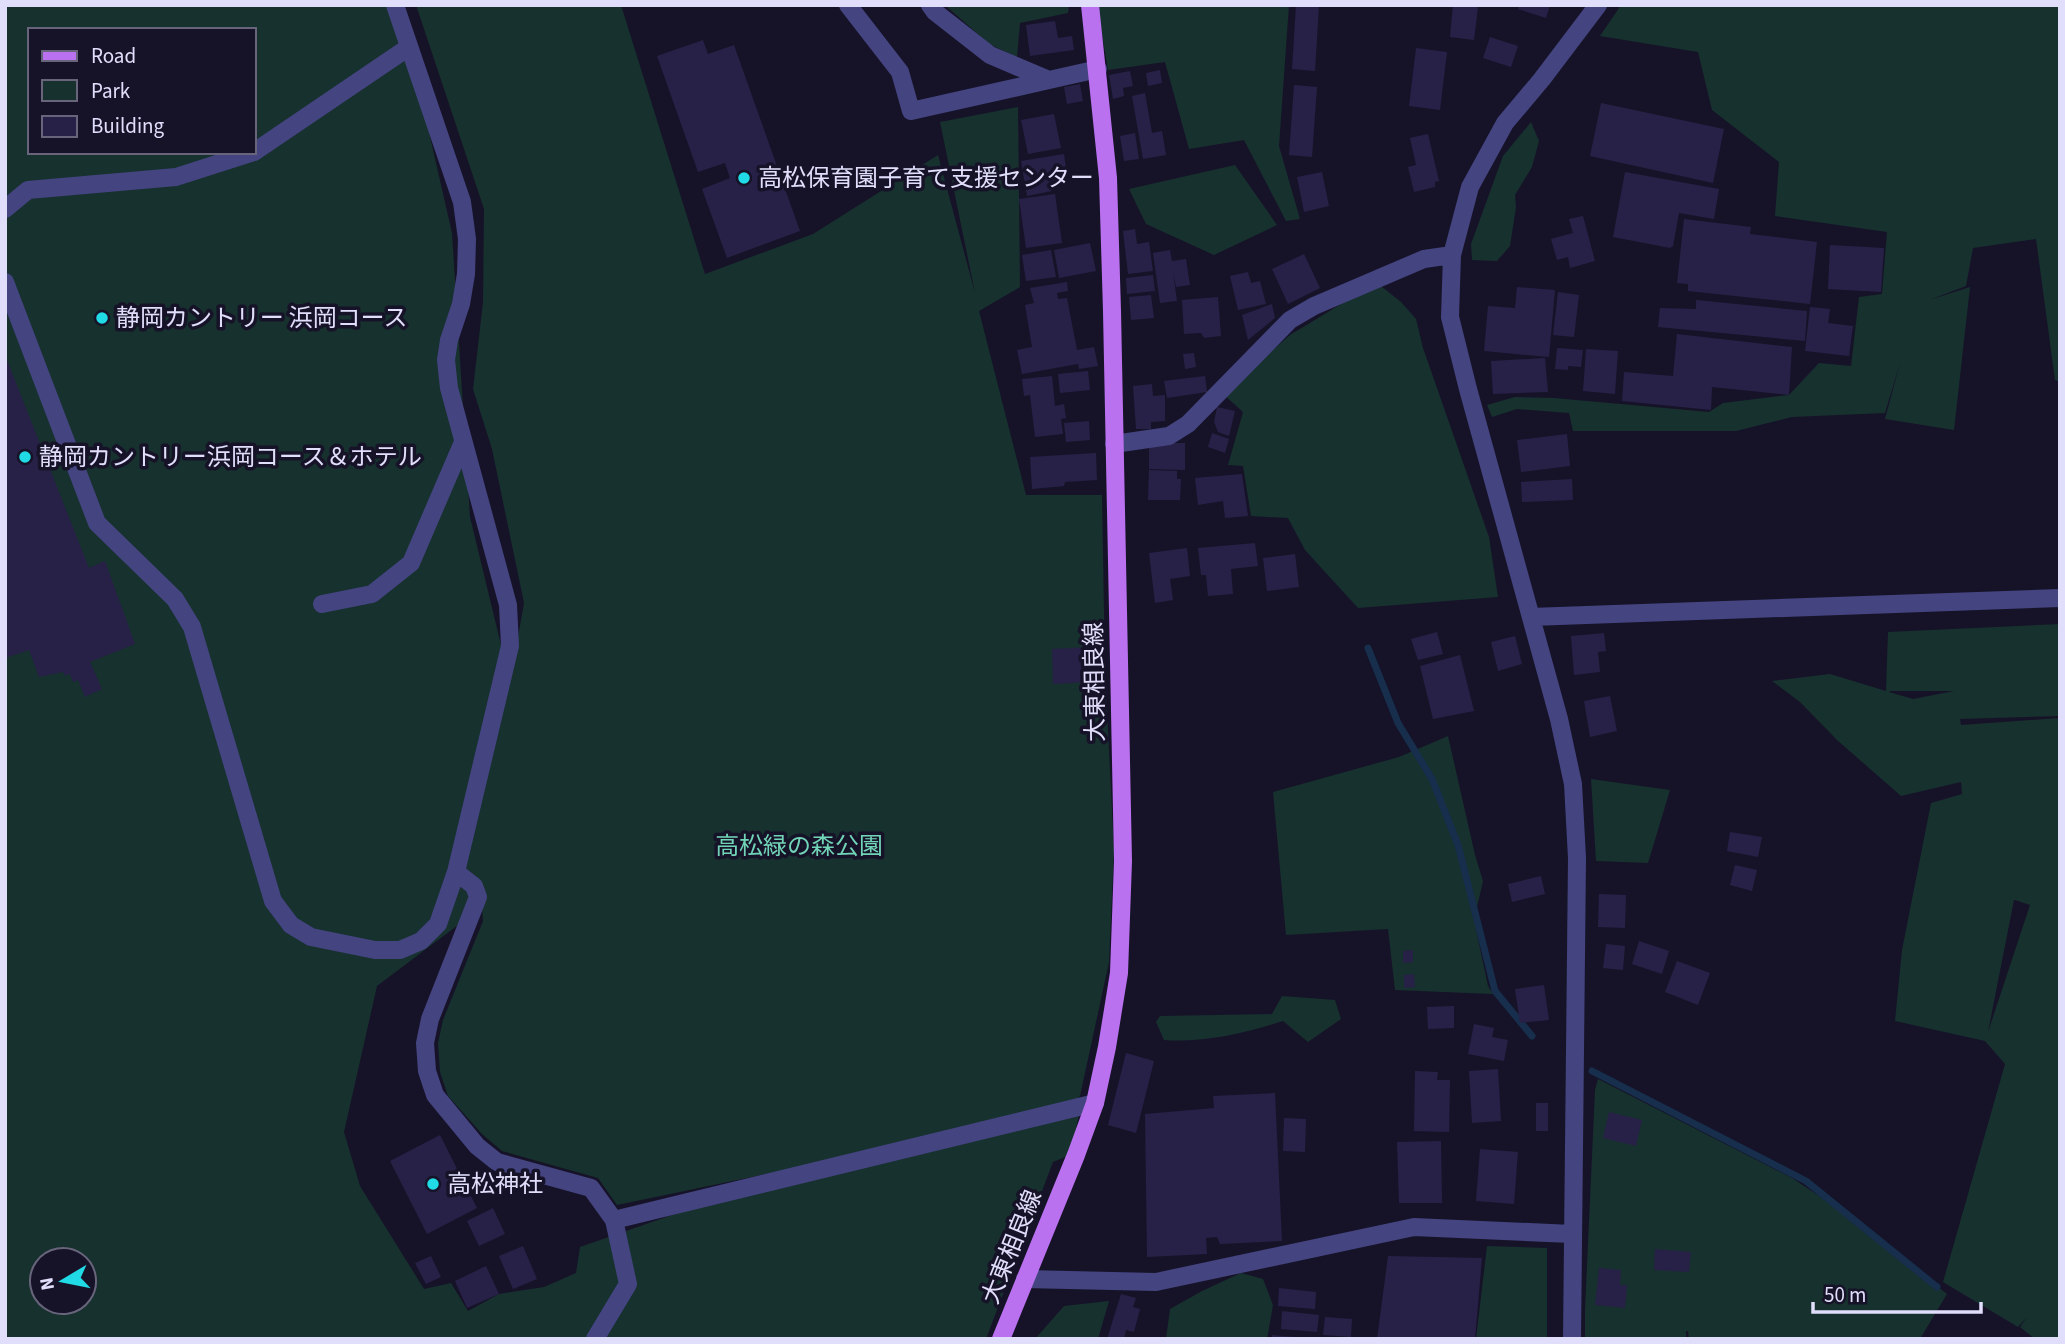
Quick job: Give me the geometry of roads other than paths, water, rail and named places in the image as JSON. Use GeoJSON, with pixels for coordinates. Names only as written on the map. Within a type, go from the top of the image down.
{"type":"FeatureCollection","features":[{"type":"Feature","properties":{"kind":"main road","name":"大東相良線"},"geometry":{"type":"LineString","coordinates":[[1002,1339],[1095,1103],[1119,973],[1124,861],[1112,311],[1108,178],[1090,5]]}},
{"type":"Feature","properties":{"kind":"street"},"geometry":{"type":"LineString","coordinates":[[5,282],[97,523],[175,599],[192,627],[273,901],[291,925],[312,937],[375,950],[400,950],[421,941],[438,924],[456,872],[510,646],[508,605],[449,388],[446,360],[466,274],[467,239],[462,202],[395,5]]}},
{"type":"Feature","properties":{"kind":"street"},"geometry":{"type":"LineString","coordinates":[[848,5],[900,72],[911,111],[1098,69]]}},
{"type":"Feature","properties":{"kind":"street"},"geometry":{"type":"LineString","coordinates":[[930,5],[935,12],[990,55],[1049,80]]}},
{"type":"Feature","properties":{"kind":"street"},"geometry":{"type":"LineString","coordinates":[[1572,1339],[1577,858],[1573,784],[1559,719],[1450,317],[1452,255],[1469,187],[1505,123],[1598,5]]}},
{"type":"Feature","properties":{"kind":"street"},"geometry":{"type":"LineString","coordinates":[[256,151],[410,47]]}},
{"type":"Feature","properties":{"kind":"street"},"geometry":{"type":"LineString","coordinates":[[5,209],[28,190],[176,177],[248,154]]}},
{"type":"Feature","properties":{"kind":"street"},"geometry":{"type":"LineString","coordinates":[[1114,444],[1169,436],[1188,424],[1290,320],[1314,306],[1424,259],[1452,255]]}},
{"type":"Feature","properties":{"kind":"street"},"geometry":{"type":"LineString","coordinates":[[322,604],[372,594],[411,563],[463,442]]}},
{"type":"Feature","properties":{"kind":"street"},"geometry":{"type":"LineString","coordinates":[[1531,617],[2060,598]]}},
{"type":"Feature","properties":{"kind":"street"},"geometry":{"type":"LineString","coordinates":[[456,872],[474,886],[478,897],[430,1019],[425,1042],[427,1071],[435,1095],[477,1146],[496,1162],[591,1188],[614,1220],[628,1284],[595,1339]]}},
{"type":"Feature","properties":{"kind":"street"},"geometry":{"type":"LineString","coordinates":[[614,1220],[1095,1103]]}},
{"type":"Feature","properties":{"kind":"street"},"geometry":{"type":"LineString","coordinates":[[1025,1279],[1156,1282],[1414,1227],[1572,1234]]}},
{"type":"Feature","properties":{"kind":"waterway"},"geometry":{"type":"LineString","coordinates":[[1368,648],[1398,723],[1432,779],[1458,845],[1495,991],[1532,1036]]}},
{"type":"Feature","properties":{"kind":"waterway"},"geometry":{"type":"LineString","coordinates":[[1592,1071],[1806,1181],[1937,1287]]}},
{"type":"Feature","properties":{"kind":"place","name":"高松保育園子育て支援センター"},"geometry":{"type":"Point","coordinates":[744,178]}},
{"type":"Feature","properties":{"kind":"place","name":"静岡カントリー 浜岡コース"},"geometry":{"type":"Point","coordinates":[102,318]}},
{"type":"Feature","properties":{"kind":"place","name":"静岡カントリー浜岡コース＆ホテル"},"geometry":{"type":"Point","coordinates":[25,457]}},
{"type":"Feature","properties":{"kind":"place","name":"高松神社"},"geometry":{"type":"Point","coordinates":[433,1184]}},
{"type":"Feature","properties":{"kind":"park label","name":"高松緑の森公園"},"geometry":{"type":"Point","coordinates":[799,846]}}]}
